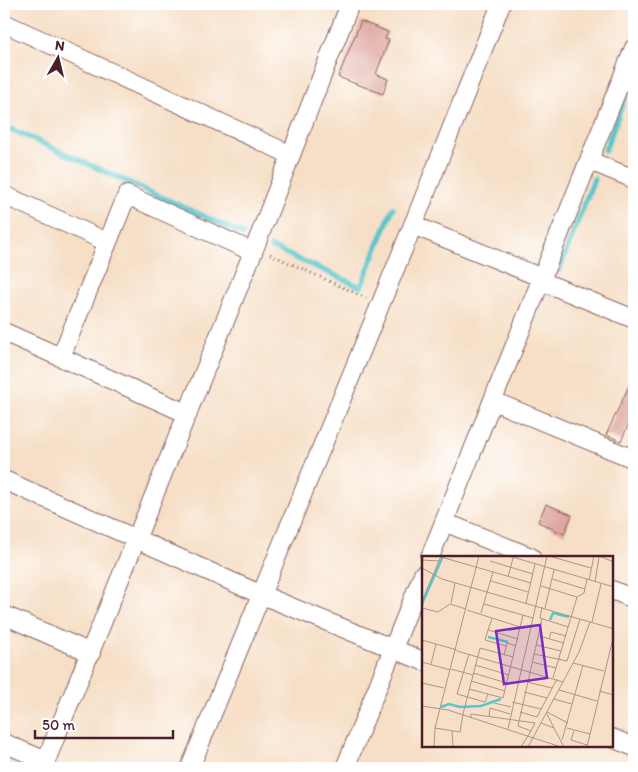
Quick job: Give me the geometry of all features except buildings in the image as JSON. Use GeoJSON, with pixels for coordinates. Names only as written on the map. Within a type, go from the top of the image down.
{"type":"FeatureCollection","features":[{"type":"Feature","properties":{"kind":"street"},"geometry":{"type":"LineString","coordinates":[[4,743],[45,765],[188,414],[350,4]]}},
{"type":"Feature","properties":{"kind":"street"},"geometry":{"type":"LineString","coordinates":[[190,768],[413,225],[501,4]]}},
{"type":"Feature","properties":{"kind":"street"},"geometry":{"type":"LineString","coordinates":[[4,23],[291,155]]}},
{"type":"Feature","properties":{"kind":"street"},"geometry":{"type":"LineString","coordinates":[[430,556],[634,48]]}},
{"type":"Feature","properties":{"kind":"street"},"geometry":{"type":"LineString","coordinates":[[590,161],[634,179]]}},
{"type":"Feature","properties":{"kind":"street"},"geometry":{"type":"LineString","coordinates":[[4,195],[107,242]]}},
{"type":"Feature","properties":{"kind":"street"},"geometry":{"type":"LineString","coordinates":[[61,357],[127,195],[254,249]]}},
{"type":"Feature","properties":{"kind":"street"},"geometry":{"type":"LineString","coordinates":[[413,225],[634,319]]}},
{"type":"Feature","properties":{"kind":"street"},"geometry":{"type":"LineString","coordinates":[[4,332],[188,414]]}},
{"type":"Feature","properties":{"kind":"street"},"geometry":{"type":"LineString","coordinates":[[493,401],[634,459]]}},
{"type":"Feature","properties":{"kind":"street"},"geometry":{"type":"LineString","coordinates":[[4,480],[262,595],[422,661]]}},
{"type":"Feature","properties":{"kind":"street"},"geometry":{"type":"LineString","coordinates":[[444,522],[529,556]]}},
{"type":"Feature","properties":{"kind":"street"},"geometry":{"type":"LineString","coordinates":[[345,768],[422,576]]}},
{"type":"Feature","properties":{"kind":"street"},"geometry":{"type":"LineString","coordinates":[[613,590],[634,599]]}},
{"type":"Feature","properties":{"kind":"street"},"geometry":{"type":"LineString","coordinates":[[4,615],[91,653]]}},
{"type":"Feature","properties":{"kind":"street"},"geometry":{"type":"LineString","coordinates":[[613,738],[634,747]]}},
{"type":"Feature","properties":{"kind":"path"},"geometry":{"type":"LineString","coordinates":[[254,249],[380,304]]}},
{"type":"Feature","properties":{"kind":"waterway"},"geometry":{"type":"LineString","coordinates":[[605,150],[634,74]]}},
{"type":"Feature","properties":{"kind":"waterway"},"geometry":{"type":"LineString","coordinates":[[4,126],[243,234]]}},
{"type":"Feature","properties":{"kind":"waterway"},"geometry":{"type":"LineString","coordinates":[[559,270],[594,179]]}},
{"type":"Feature","properties":{"kind":"waterway"},"geometry":{"type":"LineString","coordinates":[[271,247],[361,287],[393,208]]}}]}
